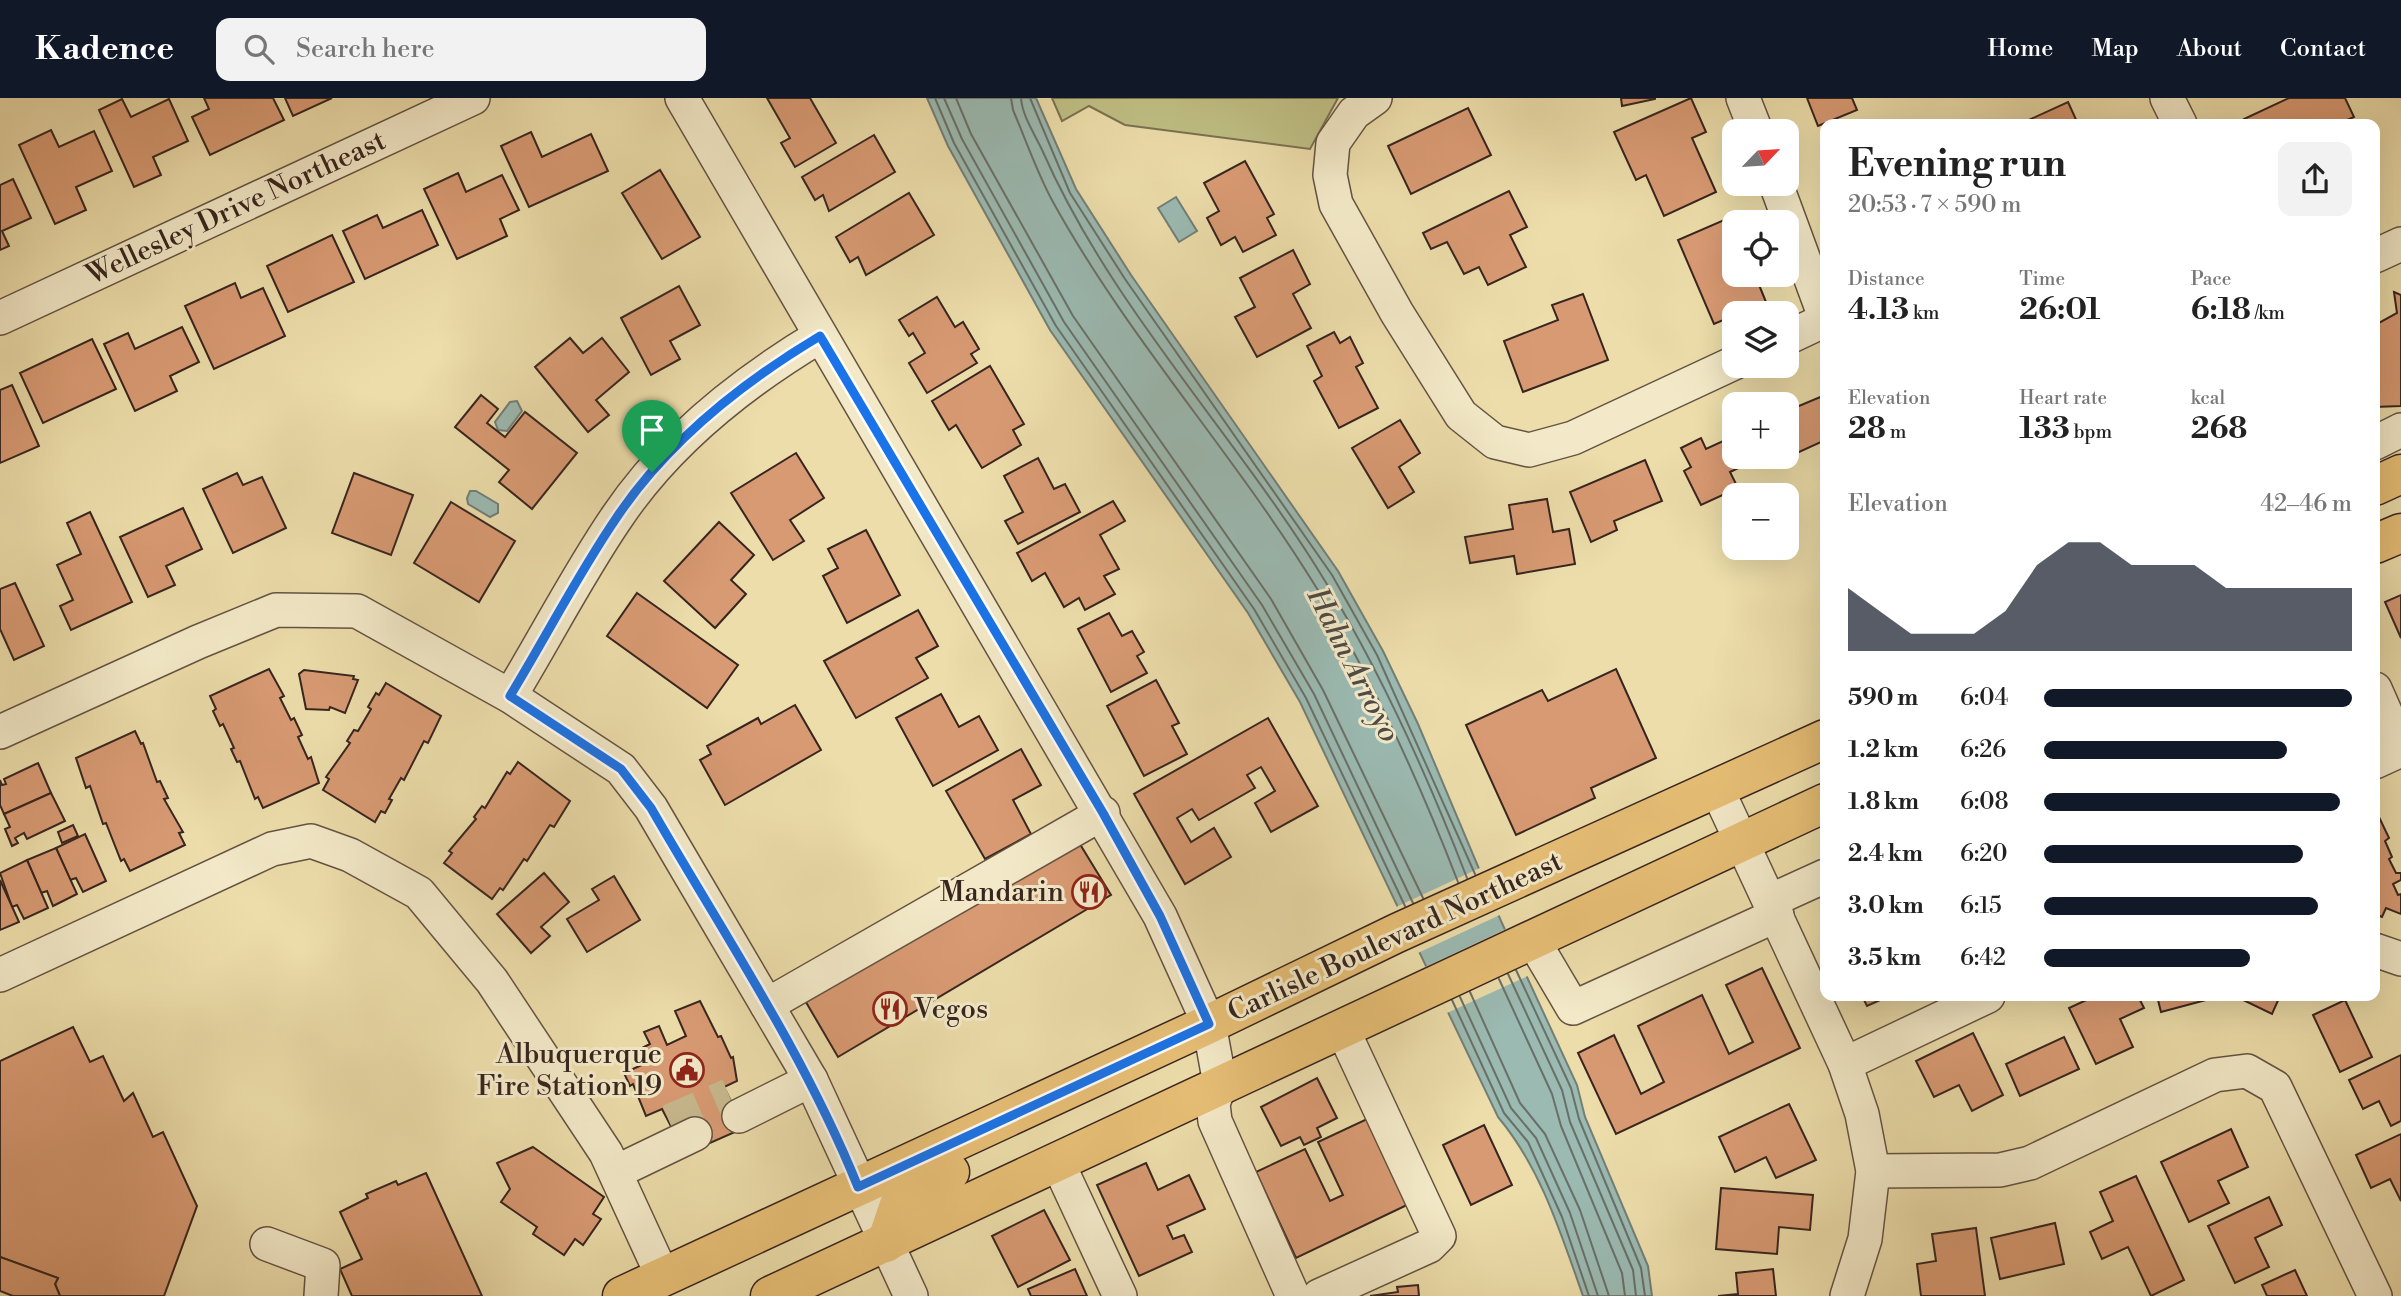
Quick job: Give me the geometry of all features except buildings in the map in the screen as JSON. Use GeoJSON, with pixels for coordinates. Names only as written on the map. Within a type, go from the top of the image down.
{"type":"FeatureCollection","features":[{"type":"Feature","properties":{"kind":"main road"},"geometry":{"type":"LineString","coordinates":[[2380,484],[2401,474]]}},
{"type":"Feature","properties":{"kind":"main road"},"geometry":{"type":"LineString","coordinates":[[2380,542],[2401,533]]}},
{"type":"Feature","properties":{"kind":"main road","name":"Carlisle Boulevard Northeast"},"geometry":{"type":"LineString","coordinates":[[622,1296],[1209,1024],[1404,930],[1820,742]]}},
{"type":"Feature","properties":{"kind":"main road"},"geometry":{"type":"LineString","coordinates":[[791,1292],[1056,1161],[1527,945],[1820,805]]}},
{"type":"Feature","properties":{"kind":"main road"},"geometry":{"type":"LineString","coordinates":[[886,1243],[902,1196],[954,1171],[1014,1115]]}},
{"type":"Feature","properties":{"kind":"street","name":"Wellesley Drive Northeast"},"geometry":{"type":"LineString","coordinates":[[0,317],[473,98]]}},
{"type":"Feature","properties":{"kind":"street"},"geometry":{"type":"LineString","coordinates":[[682,98],[1103,813],[1160,916],[1209,1024],[1220,1084],[1213,1104],[1215,1121],[1293,1296]]}},
{"type":"Feature","properties":{"kind":"street"},"geometry":{"type":"LineString","coordinates":[[1375,98],[1354,113],[1333,144],[1330,175],[1336,204],[1397,313],[1461,415],[1495,442],[1529,450],[1573,438],[1722,369]]}},
{"type":"Feature","properties":{"kind":"street"},"geometry":{"type":"LineString","coordinates":[[1743,98],[1751,119]]}},
{"type":"Feature","properties":{"kind":"street"},"geometry":{"type":"LineString","coordinates":[[2167,98],[2178,119]]}},
{"type":"Feature","properties":{"kind":"street"},"geometry":{"type":"LineString","coordinates":[[1780,196],[1820,304]]}},
{"type":"Feature","properties":{"kind":"street"},"geometry":{"type":"LineString","coordinates":[[2380,254],[2401,244]]}},
{"type":"Feature","properties":{"kind":"street"},"geometry":{"type":"LineString","coordinates":[[1799,332],[1820,321]]}},
{"type":"Feature","properties":{"kind":"street"},"geometry":{"type":"LineString","coordinates":[[510,696],[618,515],[652,472],[688,432],[727,401],[820,336]]}},
{"type":"Feature","properties":{"kind":"street"},"geometry":{"type":"LineString","coordinates":[[2380,440],[2401,430]]}},
{"type":"Feature","properties":{"kind":"street"},"geometry":{"type":"LineString","coordinates":[[0,732],[198,642],[276,610],[357,611],[510,696],[621,769],[651,808],[806,1070],[858,1187],[911,1296]]}},
{"type":"Feature","properties":{"kind":"street"},"geometry":{"type":"LineString","coordinates":[[2380,701],[2401,749],[2380,760]]}},
{"type":"Feature","properties":{"kind":"street"},"geometry":{"type":"LineString","coordinates":[[1717,789],[1845,1063],[1862,1114],[1873,1171],[1866,1239],[1847,1296]]}},
{"type":"Feature","properties":{"kind":"street"},"geometry":{"type":"LineString","coordinates":[[767,1005],[1103,813]]}},
{"type":"Feature","properties":{"kind":"street"},"geometry":{"type":"LineString","coordinates":[[0,975],[272,849],[311,841],[350,855],[419,893],[492,981],[611,1163],[663,1277]]}},
{"type":"Feature","properties":{"kind":"street"},"geometry":{"type":"LineString","coordinates":[[1527,945],[1573,1008],[1774,908],[1820,879]]}},
{"type":"Feature","properties":{"kind":"street"},"geometry":{"type":"LineString","coordinates":[[2380,952],[2401,959]]}},
{"type":"Feature","properties":{"kind":"street"},"geometry":{"type":"LineString","coordinates":[[1845,1063],[1977,1001]]}},
{"type":"Feature","properties":{"kind":"street"},"geometry":{"type":"LineString","coordinates":[[1319,1296],[1429,1246],[1439,1236],[1342,1028]]}},
{"type":"Feature","properties":{"kind":"street"},"geometry":{"type":"LineString","coordinates":[[734,1106],[806,1070]]}},
{"type":"Feature","properties":{"kind":"street"},"geometry":{"type":"LineString","coordinates":[[1873,1171],[2000,1170],[2030,1163],[2215,1075],[2248,1071],[2276,1087],[2375,1296]]}},
{"type":"Feature","properties":{"kind":"street"},"geometry":{"type":"LineString","coordinates":[[611,1163],[682,1128]]}},
{"type":"Feature","properties":{"kind":"street"},"geometry":{"type":"LineString","coordinates":[[1056,1161],[1120,1296]]}},
{"type":"Feature","properties":{"kind":"street"},"geometry":{"type":"LineString","coordinates":[[267,1244],[323,1265],[321,1296]]}},
{"type":"Feature","properties":{"kind":"green space"},"geometry":{"type":"Polygon","coordinates":[[[1052,98],[1338,98],[1310,149],[1125,125],[1089,106],[1062,121],[1052,98]]]}},
{"type":"Feature","properties":{"kind":"water","name":"Hahn Arroyo"},"geometry":{"type":"Polygon","coordinates":[[[927,98],[1036,98],[1076,189],[1131,275],[1338,571],[1383,651],[1418,724],[1501,921],[1577,1085],[1585,1117],[1648,1266],[1652,1296],[1583,1296],[1538,1180],[1498,1117],[1300,702],[1248,613],[1050,330],[948,146],[927,98]]]}},
{"type":"Feature","properties":{"kind":"water"},"geometry":{"type":"Polygon","coordinates":[[[1176,197],[1197,231],[1179,242],[1158,208],[1176,197]]]}},
{"type":"Feature","properties":{"kind":"water"},"geometry":{"type":"Polygon","coordinates":[[[517,401],[522,411],[507,431],[498,430],[495,422],[510,402],[517,401]]]}},
{"type":"Feature","properties":{"kind":"water"},"geometry":{"type":"Polygon","coordinates":[[[470,491],[476,491],[498,504],[498,513],[490,517],[468,504],[470,491]]]}},
{"type":"Feature","properties":{"kind":"pier"},"geometry":{"type":"Polygon","coordinates":[[[1482,867],[1502,914],[1418,953],[1396,907],[1482,867]]]}},
{"type":"Feature","properties":{"kind":"pier"},"geometry":{"type":"Polygon","coordinates":[[[1508,928],[1530,975],[1447,1013],[1425,967],[1508,928]]]}},
{"type":"Feature","properties":{"kind":"tunnel"},"geometry":{"type":"LineString","coordinates":[[669,1121],[729,1095]]}},
{"type":"Feature","properties":{"kind":"place","name":"Mandarin"},"geometry":{"type":"Point","coordinates":[1089,892]}},
{"type":"Feature","properties":{"kind":"place","name":"Vegos"},"geometry":{"type":"Point","coordinates":[890,1009]}},
{"type":"Feature","properties":{"kind":"place","name":"Albuquerque Fire Station 19"},"geometry":{"type":"Point","coordinates":[687,1070]}},
{"type":"Feature","properties":{"kind":"route"},"geometry":{"type":"LineString","coordinates":[[820,336],[1103,813],[1160,916],[1209,1024],[858,1187],[829,1116],[800,1060],[651,808],[621,769],[510,696],[592,556],[618,515],[652,472],[688,432],[798,349],[820,336]]}}]}
